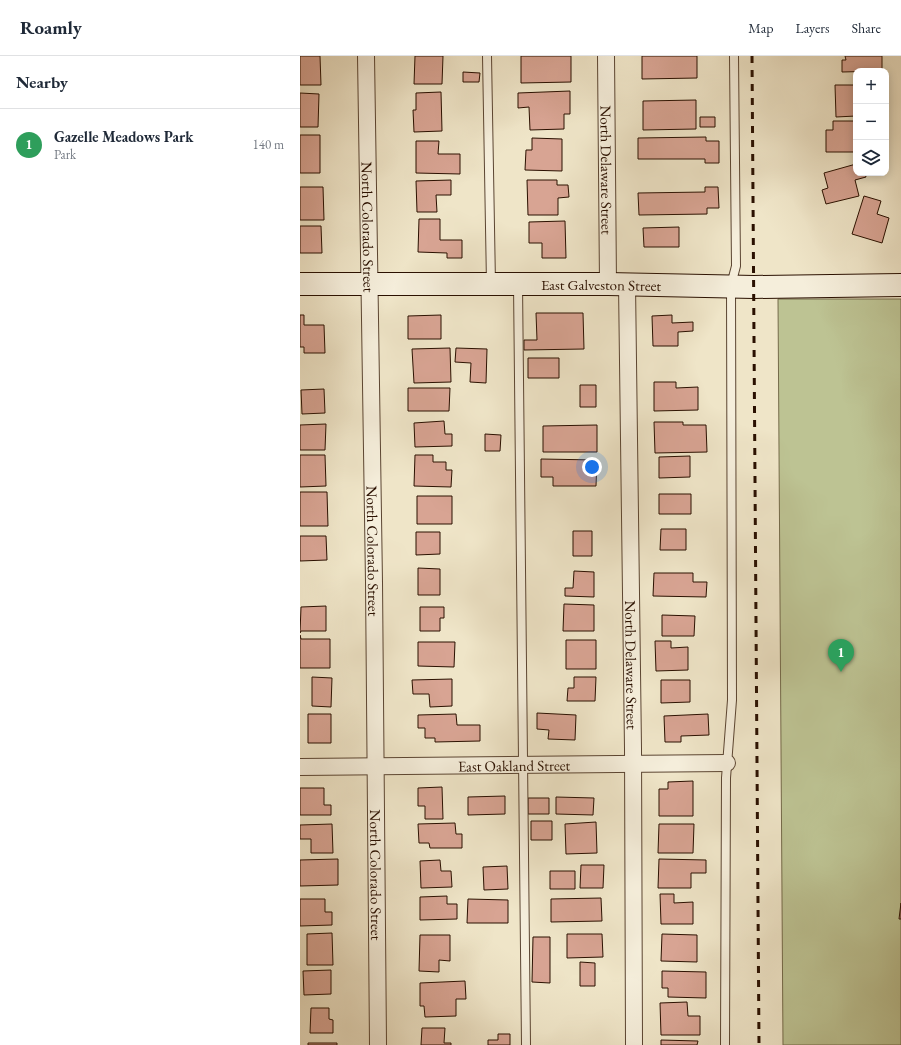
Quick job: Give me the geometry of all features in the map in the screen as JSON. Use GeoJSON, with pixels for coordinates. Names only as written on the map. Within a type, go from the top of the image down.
{"type":"FeatureCollection","features":[{"type":"Feature","properties":{"kind":"street","name":"North Colorado Street"},"geometry":{"type":"LineString","coordinates":[[366,56],[376,766],[378,1045]]}},
{"type":"Feature","properties":{"kind":"street","name":"North Delaware Street"},"geometry":{"type":"LineString","coordinates":[[606,56],[618,284],[633,764],[634,1045]]}},
{"type":"Feature","properties":{"kind":"street","name":"East Galveston Street"},"geometry":{"type":"LineString","coordinates":[[300,284],[901,285]]}},
{"type":"Feature","properties":{"kind":"street","name":"East Oakland Street"},"geometry":{"type":"LineString","coordinates":[[300,767],[727,763]]}},
{"type":"Feature","properties":{"kind":"lane"},"geometry":{"type":"LineString","coordinates":[[487,56],[491,284]]}},
{"type":"Feature","properties":{"kind":"lane"},"geometry":{"type":"LineString","coordinates":[[725,1045],[727,763],[732,700],[731,285],[736,266],[734,56]]}},
{"type":"Feature","properties":{"kind":"lane"},"geometry":{"type":"LineString","coordinates":[[518,284],[526,1045]]}},
{"type":"Feature","properties":{"kind":"green space"},"geometry":{"type":"Polygon","coordinates":[[[778,299],[901,299],[901,1045],[783,1045],[778,299]]]}},
{"type":"Feature","properties":{"kind":"building"},"geometry":{"type":"Polygon","coordinates":[[[300,56],[320,56],[321,85],[300,85],[300,56]]]}},
{"type":"Feature","properties":{"kind":"building"},"geometry":{"type":"Polygon","coordinates":[[[415,56],[443,56],[442,84],[414,84],[415,56]]]}},
{"type":"Feature","properties":{"kind":"building"},"geometry":{"type":"Polygon","coordinates":[[[521,56],[571,56],[571,82],[521,83],[521,56]]]}},
{"type":"Feature","properties":{"kind":"building"},"geometry":{"type":"Polygon","coordinates":[[[642,56],[697,56],[697,78],[642,79],[642,56]]]}},
{"type":"Feature","properties":{"kind":"building"},"geometry":{"type":"Polygon","coordinates":[[[845,56],[882,56],[882,68],[853,68],[853,72],[842,72],[842,60],[846,60],[845,56]]]}},
{"type":"Feature","properties":{"kind":"building"},"geometry":{"type":"Polygon","coordinates":[[[463,72],[480,73],[479,82],[463,82],[463,72]]]}},
{"type":"Feature","properties":{"kind":"building"},"geometry":{"type":"Polygon","coordinates":[[[835,85],[853,85],[853,116],[836,117],[835,85]]]}},
{"type":"Feature","properties":{"kind":"building"},"geometry":{"type":"Polygon","coordinates":[[[570,91],[570,114],[564,114],[564,129],[530,130],[529,107],[518,108],[518,93],[570,91]]]}},
{"type":"Feature","properties":{"kind":"building"},"geometry":{"type":"Polygon","coordinates":[[[441,92],[442,131],[414,132],[413,110],[416,110],[416,93],[441,92]]]}},
{"type":"Feature","properties":{"kind":"building"},"geometry":{"type":"Polygon","coordinates":[[[300,93],[319,94],[318,127],[300,127],[300,93]]]}},
{"type":"Feature","properties":{"kind":"building"},"geometry":{"type":"Polygon","coordinates":[[[696,100],[696,129],[643,130],[643,101],[696,100]]]}},
{"type":"Feature","properties":{"kind":"building"},"geometry":{"type":"Polygon","coordinates":[[[700,117],[715,117],[715,127],[700,127],[700,117]]]}},
{"type":"Feature","properties":{"kind":"building"},"geometry":{"type":"Polygon","coordinates":[[[833,121],[853,121],[853,152],[826,152],[826,130],[833,130],[833,121]]]}},
{"type":"Feature","properties":{"kind":"building"},"geometry":{"type":"Polygon","coordinates":[[[300,135],[320,135],[320,173],[300,173],[300,135]]]}},
{"type":"Feature","properties":{"kind":"building"},"geometry":{"type":"Polygon","coordinates":[[[706,137],[706,141],[719,141],[719,163],[705,163],[705,159],[638,159],[638,138],[706,137]]]}},
{"type":"Feature","properties":{"kind":"building"},"geometry":{"type":"Polygon","coordinates":[[[532,138],[562,139],[562,171],[525,170],[526,150],[532,150],[532,138]]]}},
{"type":"Feature","properties":{"kind":"building"},"geometry":{"type":"Polygon","coordinates":[[[416,141],[439,141],[438,154],[460,154],[460,174],[416,173],[416,141]]]}},
{"type":"Feature","properties":{"kind":"building"},"geometry":{"type":"Polygon","coordinates":[[[853,165],[853,176],[866,177],[855,180],[859,196],[826,204],[822,190],[828,188],[824,173],[853,165]]]}},
{"type":"Feature","properties":{"kind":"building"},"geometry":{"type":"Polygon","coordinates":[[[451,180],[451,195],[436,195],[437,212],[417,212],[416,181],[451,180]]]}},
{"type":"Feature","properties":{"kind":"building"},"geometry":{"type":"Polygon","coordinates":[[[527,180],[557,180],[557,185],[568,185],[569,197],[558,198],[558,215],[528,215],[527,180]]]}},
{"type":"Feature","properties":{"kind":"building"},"geometry":{"type":"Polygon","coordinates":[[[300,187],[323,187],[324,220],[300,220],[300,187]]]}},
{"type":"Feature","properties":{"kind":"building"},"geometry":{"type":"Polygon","coordinates":[[[705,187],[718,187],[719,208],[707,208],[707,214],[639,215],[638,193],[705,192],[705,187]]]}},
{"type":"Feature","properties":{"kind":"building"},"geometry":{"type":"Polygon","coordinates":[[[864,196],[881,201],[877,214],[889,218],[882,243],[852,234],[864,196]]]}},
{"type":"Feature","properties":{"kind":"building"},"geometry":{"type":"Polygon","coordinates":[[[419,219],[440,219],[440,240],[462,240],[462,258],[447,258],[447,253],[418,252],[419,219]]]}},
{"type":"Feature","properties":{"kind":"building"},"geometry":{"type":"Polygon","coordinates":[[[565,221],[566,258],[542,258],[542,243],[529,243],[529,222],[565,221]]]}},
{"type":"Feature","properties":{"kind":"building"},"geometry":{"type":"Polygon","coordinates":[[[300,226],[321,226],[322,253],[300,253],[300,226]]]}},
{"type":"Feature","properties":{"kind":"building"},"geometry":{"type":"Polygon","coordinates":[[[679,227],[679,247],[644,247],[643,228],[679,227]]]}},
{"type":"Feature","properties":{"kind":"building"},"geometry":{"type":"Polygon","coordinates":[[[536,313],[583,313],[584,349],[524,350],[524,340],[537,340],[536,313]]]}},
{"type":"Feature","properties":{"kind":"building"},"geometry":{"type":"Polygon","coordinates":[[[300,315],[304,315],[304,325],[324,325],[325,353],[304,353],[304,347],[300,347],[300,315]]]}},
{"type":"Feature","properties":{"kind":"building"},"geometry":{"type":"Polygon","coordinates":[[[441,315],[441,339],[408,339],[408,316],[441,315]]]}},
{"type":"Feature","properties":{"kind":"building"},"geometry":{"type":"Polygon","coordinates":[[[672,315],[672,323],[693,322],[693,331],[678,332],[678,346],[653,346],[652,316],[672,315]]]}},
{"type":"Feature","properties":{"kind":"building"},"geometry":{"type":"Polygon","coordinates":[[[450,348],[451,382],[414,383],[412,349],[450,348]]]}},
{"type":"Feature","properties":{"kind":"building"},"geometry":{"type":"Polygon","coordinates":[[[456,348],[487,349],[486,383],[470,382],[471,363],[455,362],[456,348]]]}},
{"type":"Feature","properties":{"kind":"building"},"geometry":{"type":"Polygon","coordinates":[[[528,358],[559,358],[559,378],[528,378],[528,358]]]}},
{"type":"Feature","properties":{"kind":"building"},"geometry":{"type":"Polygon","coordinates":[[[654,382],[676,382],[676,388],[698,387],[698,410],[654,411],[654,382]]]}},
{"type":"Feature","properties":{"kind":"building"},"geometry":{"type":"Polygon","coordinates":[[[580,385],[596,385],[596,407],[580,407],[580,385]]]}},
{"type":"Feature","properties":{"kind":"building"},"geometry":{"type":"Polygon","coordinates":[[[408,388],[450,388],[449,411],[408,411],[408,388]]]}},
{"type":"Feature","properties":{"kind":"building"},"geometry":{"type":"Polygon","coordinates":[[[324,389],[325,413],[302,414],[301,390],[324,389]]]}},
{"type":"Feature","properties":{"kind":"building"},"geometry":{"type":"Polygon","coordinates":[[[444,421],[445,434],[452,434],[452,446],[415,447],[414,423],[444,421]]]}},
{"type":"Feature","properties":{"kind":"building"},"geometry":{"type":"Polygon","coordinates":[[[654,422],[683,422],[683,425],[706,425],[707,452],[655,453],[654,422]]]}},
{"type":"Feature","properties":{"kind":"building"},"geometry":{"type":"Polygon","coordinates":[[[326,424],[325,450],[300,450],[300,425],[326,424]]]}},
{"type":"Feature","properties":{"kind":"building"},"geometry":{"type":"Polygon","coordinates":[[[597,425],[597,452],[543,452],[543,426],[597,425]]]}},
{"type":"Feature","properties":{"kind":"building"},"geometry":{"type":"Polygon","coordinates":[[[485,434],[501,435],[500,451],[485,451],[485,434]]]}},
{"type":"Feature","properties":{"kind":"building"},"geometry":{"type":"Polygon","coordinates":[[[300,455],[325,455],[326,486],[300,487],[300,455]]]}},
{"type":"Feature","properties":{"kind":"building"},"geometry":{"type":"Polygon","coordinates":[[[415,455],[433,455],[433,462],[446,462],[446,470],[452,470],[451,487],[414,486],[415,455]]]}},
{"type":"Feature","properties":{"kind":"building"},"geometry":{"type":"Polygon","coordinates":[[[690,456],[690,477],[659,478],[659,457],[690,456]]]}},
{"type":"Feature","properties":{"kind":"building"},"geometry":{"type":"Polygon","coordinates":[[[541,459],[597,460],[596,486],[553,486],[553,477],[541,477],[541,459]]]}},
{"type":"Feature","properties":{"kind":"building"},"geometry":{"type":"Polygon","coordinates":[[[300,492],[327,492],[328,526],[300,526],[300,492]]]}},
{"type":"Feature","properties":{"kind":"building"},"geometry":{"type":"Polygon","coordinates":[[[659,494],[691,494],[691,514],[659,514],[659,494]]]}},
{"type":"Feature","properties":{"kind":"building"},"geometry":{"type":"Polygon","coordinates":[[[417,496],[452,496],[452,524],[417,524],[417,496]]]}},
{"type":"Feature","properties":{"kind":"building"},"geometry":{"type":"Polygon","coordinates":[[[661,529],[686,529],[686,550],[660,550],[661,529]]]}},
{"type":"Feature","properties":{"kind":"building"},"geometry":{"type":"Polygon","coordinates":[[[573,531],[592,531],[592,556],[573,556],[573,531]]]}},
{"type":"Feature","properties":{"kind":"building"},"geometry":{"type":"Polygon","coordinates":[[[416,532],[440,532],[440,554],[416,555],[416,532]]]}},
{"type":"Feature","properties":{"kind":"building"},"geometry":{"type":"Polygon","coordinates":[[[300,536],[326,536],[327,560],[300,561],[300,536]]]}},
{"type":"Feature","properties":{"kind":"building"},"geometry":{"type":"Polygon","coordinates":[[[418,568],[440,569],[440,595],[418,595],[418,568]]]}},
{"type":"Feature","properties":{"kind":"building"},"geometry":{"type":"Polygon","coordinates":[[[574,571],[594,572],[594,597],[565,596],[565,588],[573,588],[574,571]]]}},
{"type":"Feature","properties":{"kind":"building"},"geometry":{"type":"Polygon","coordinates":[[[654,573],[693,573],[693,582],[707,582],[706,597],[653,596],[654,573]]]}},
{"type":"Feature","properties":{"kind":"building"},"geometry":{"type":"Polygon","coordinates":[[[564,604],[594,605],[594,631],[563,631],[564,604]]]}},
{"type":"Feature","properties":{"kind":"building"},"geometry":{"type":"Polygon","coordinates":[[[326,606],[326,631],[301,631],[300,633],[301,607],[326,606]]]}},
{"type":"Feature","properties":{"kind":"building"},"geometry":{"type":"Polygon","coordinates":[[[420,607],[444,607],[444,618],[440,618],[440,631],[420,631],[420,607]]]}},
{"type":"Feature","properties":{"kind":"building"},"geometry":{"type":"Polygon","coordinates":[[[662,615],[695,616],[694,636],[662,636],[662,615]]]}},
{"type":"Feature","properties":{"kind":"building"},"geometry":{"type":"Polygon","coordinates":[[[300,635],[301,639],[330,639],[330,668],[300,668],[300,635]]]}},
{"type":"Feature","properties":{"kind":"building"},"geometry":{"type":"Polygon","coordinates":[[[566,640],[596,640],[596,669],[566,669],[566,640]]]}},
{"type":"Feature","properties":{"kind":"building"},"geometry":{"type":"Polygon","coordinates":[[[655,641],[671,641],[671,648],[688,647],[688,670],[656,671],[655,641]]]}},
{"type":"Feature","properties":{"kind":"building"},"geometry":{"type":"Polygon","coordinates":[[[418,642],[455,642],[454,667],[418,666],[418,642]]]}},
{"type":"Feature","properties":{"kind":"building"},"geometry":{"type":"Polygon","coordinates":[[[312,677],[332,678],[331,707],[312,706],[312,677]]]}},
{"type":"Feature","properties":{"kind":"building"},"geometry":{"type":"Polygon","coordinates":[[[574,677],[596,677],[595,701],[567,701],[568,688],[574,688],[574,677]]]}},
{"type":"Feature","properties":{"kind":"building"},"geometry":{"type":"Polygon","coordinates":[[[452,679],[452,706],[430,707],[429,694],[413,694],[412,680],[452,679]]]}},
{"type":"Feature","properties":{"kind":"building"},"geometry":{"type":"Polygon","coordinates":[[[661,680],[690,680],[690,702],[661,703],[661,680]]]}},
{"type":"Feature","properties":{"kind":"building"},"geometry":{"type":"Polygon","coordinates":[[[537,713],[576,715],[575,740],[548,739],[549,730],[537,729],[537,713]]]}},
{"type":"Feature","properties":{"kind":"building"},"geometry":{"type":"Polygon","coordinates":[[[308,714],[331,714],[331,743],[308,743],[308,714]]]}},
{"type":"Feature","properties":{"kind":"building"},"geometry":{"type":"Polygon","coordinates":[[[456,714],[457,725],[480,725],[480,741],[435,742],[435,738],[425,738],[425,728],[418,728],[418,715],[456,714]]]}},
{"type":"Feature","properties":{"kind":"building"},"geometry":{"type":"Polygon","coordinates":[[[708,714],[709,735],[681,736],[681,742],[665,742],[664,716],[708,714]]]}},
{"type":"Feature","properties":{"kind":"building"},"geometry":{"type":"Polygon","coordinates":[[[693,781],[693,816],[659,816],[659,789],[668,789],[668,782],[693,781]]]}},
{"type":"Feature","properties":{"kind":"building"},"geometry":{"type":"Polygon","coordinates":[[[442,787],[443,819],[425,819],[425,806],[418,806],[418,788],[442,787]]]}},
{"type":"Feature","properties":{"kind":"building"},"geometry":{"type":"Polygon","coordinates":[[[300,788],[324,788],[324,805],[331,805],[331,815],[300,815],[300,788]]]}},
{"type":"Feature","properties":{"kind":"building"},"geometry":{"type":"Polygon","coordinates":[[[505,796],[505,814],[468,815],[468,797],[505,796]]]}},
{"type":"Feature","properties":{"kind":"building"},"geometry":{"type":"Polygon","coordinates":[[[556,797],[594,798],[593,815],[556,814],[556,797]]]}},
{"type":"Feature","properties":{"kind":"building"},"geometry":{"type":"Polygon","coordinates":[[[528,798],[549,798],[549,814],[528,814],[528,798]]]}},
{"type":"Feature","properties":{"kind":"building"},"geometry":{"type":"Polygon","coordinates":[[[531,821],[552,821],[552,840],[531,840],[531,821]]]}},
{"type":"Feature","properties":{"kind":"building"},"geometry":{"type":"Polygon","coordinates":[[[596,822],[597,853],[566,854],[565,824],[596,822]]]}},
{"type":"Feature","properties":{"kind":"building"},"geometry":{"type":"Polygon","coordinates":[[[455,823],[456,834],[462,834],[462,848],[430,848],[429,843],[419,843],[418,824],[455,823]]]}},
{"type":"Feature","properties":{"kind":"building"},"geometry":{"type":"Polygon","coordinates":[[[332,824],[333,853],[311,853],[311,839],[300,839],[300,825],[332,824]]]}},
{"type":"Feature","properties":{"kind":"building"},"geometry":{"type":"Polygon","coordinates":[[[659,824],[694,824],[693,853],[658,853],[659,824]]]}},
{"type":"Feature","properties":{"kind":"building"},"geometry":{"type":"Polygon","coordinates":[[[338,859],[338,885],[300,886],[300,860],[338,859]]]}},
{"type":"Feature","properties":{"kind":"building"},"geometry":{"type":"Polygon","coordinates":[[[659,859],[706,860],[706,873],[691,873],[691,888],[658,888],[659,859]]]}},
{"type":"Feature","properties":{"kind":"building"},"geometry":{"type":"Polygon","coordinates":[[[440,860],[441,871],[451,871],[452,887],[421,888],[420,861],[440,860]]]}},
{"type":"Feature","properties":{"kind":"building"},"geometry":{"type":"Polygon","coordinates":[[[581,865],[604,865],[603,888],[580,888],[581,865]]]}},
{"type":"Feature","properties":{"kind":"building"},"geometry":{"type":"Polygon","coordinates":[[[507,866],[508,889],[484,890],[483,867],[507,866]]]}},
{"type":"Feature","properties":{"kind":"building"},"geometry":{"type":"Polygon","coordinates":[[[550,871],[575,871],[575,889],[550,889],[550,871]]]}},
{"type":"Feature","properties":{"kind":"building"},"geometry":{"type":"Polygon","coordinates":[[[660,894],[674,894],[674,903],[693,902],[693,924],[661,924],[660,894]]]}},
{"type":"Feature","properties":{"kind":"building"},"geometry":{"type":"Polygon","coordinates":[[[447,896],[447,904],[457,904],[457,919],[420,920],[420,897],[447,896]]]}},
{"type":"Feature","properties":{"kind":"building"},"geometry":{"type":"Polygon","coordinates":[[[601,898],[602,921],[551,922],[551,899],[601,898]]]}},
{"type":"Feature","properties":{"kind":"building"},"geometry":{"type":"Polygon","coordinates":[[[300,899],[325,899],[325,912],[332,912],[332,925],[300,926],[300,899]]]}},
{"type":"Feature","properties":{"kind":"building"},"geometry":{"type":"Polygon","coordinates":[[[468,899],[508,900],[508,923],[467,923],[468,899]]]}},
{"type":"Feature","properties":{"kind":"building"},"geometry":{"type":"Polygon","coordinates":[[[901,903],[901,919],[899,919],[901,903]]]}},
{"type":"Feature","properties":{"kind":"building"},"geometry":{"type":"Polygon","coordinates":[[[332,933],[333,965],[307,965],[307,934],[332,933]]]}},
{"type":"Feature","properties":{"kind":"building"},"geometry":{"type":"Polygon","coordinates":[[[567,934],[602,934],[603,957],[567,958],[567,934]]]}},
{"type":"Feature","properties":{"kind":"building"},"geometry":{"type":"Polygon","coordinates":[[[662,934],[697,935],[697,962],[661,961],[662,934]]]}},
{"type":"Feature","properties":{"kind":"building"},"geometry":{"type":"Polygon","coordinates":[[[420,935],[450,935],[450,961],[439,960],[439,972],[419,971],[420,935]]]}},
{"type":"Feature","properties":{"kind":"building"},"geometry":{"type":"Polygon","coordinates":[[[533,937],[550,937],[550,983],[532,982],[533,937]]]}},
{"type":"Feature","properties":{"kind":"building"},"geometry":{"type":"Polygon","coordinates":[[[580,962],[595,963],[595,986],[580,986],[580,962]]]}},
{"type":"Feature","properties":{"kind":"building"},"geometry":{"type":"Polygon","coordinates":[[[331,970],[331,994],[304,995],[303,971],[331,970]]]}},
{"type":"Feature","properties":{"kind":"building"},"geometry":{"type":"Polygon","coordinates":[[[662,971],[706,972],[706,998],[668,997],[668,988],[662,988],[662,971]]]}},
{"type":"Feature","properties":{"kind":"building"},"geometry":{"type":"Polygon","coordinates":[[[465,981],[466,999],[456,999],[456,1016],[425,1017],[424,1006],[420,1006],[420,983],[465,981]]]}},
{"type":"Feature","properties":{"kind":"building"},"geometry":{"type":"Polygon","coordinates":[[[687,1002],[688,1016],[700,1016],[700,1035],[661,1035],[660,1003],[687,1002]]]}},
{"type":"Feature","properties":{"kind":"building"},"geometry":{"type":"Polygon","coordinates":[[[311,1008],[329,1008],[329,1019],[333,1020],[333,1033],[310,1033],[311,1008]]]}},
{"type":"Feature","properties":{"kind":"building"},"geometry":{"type":"Polygon","coordinates":[[[422,1028],[445,1028],[444,1043],[451,1043],[451,1045],[421,1045],[422,1028]]]}},
{"type":"Feature","properties":{"kind":"building"},"geometry":{"type":"Polygon","coordinates":[[[498,1034],[510,1034],[510,1045],[488,1045],[488,1040],[498,1040],[498,1034]]]}},
{"type":"Feature","properties":{"kind":"building"},"geometry":{"type":"Polygon","coordinates":[[[661,1040],[698,1041],[697,1045],[661,1045],[661,1040]]]}},
{"type":"Feature","properties":{"kind":"building"},"geometry":{"type":"Polygon","coordinates":[[[308,1043],[337,1043],[337,1045],[308,1045],[308,1043]]]}},
{"type":"Feature","properties":{"kind":"railway"},"geometry":{"type":"LineString","coordinates":[[752,56],[759,1045]]}},
{"type":"Feature","properties":{"kind":"place","name":"Gazelle Meadows Park"},"geometry":{"type":"Point","coordinates":[841,672]}}]}
